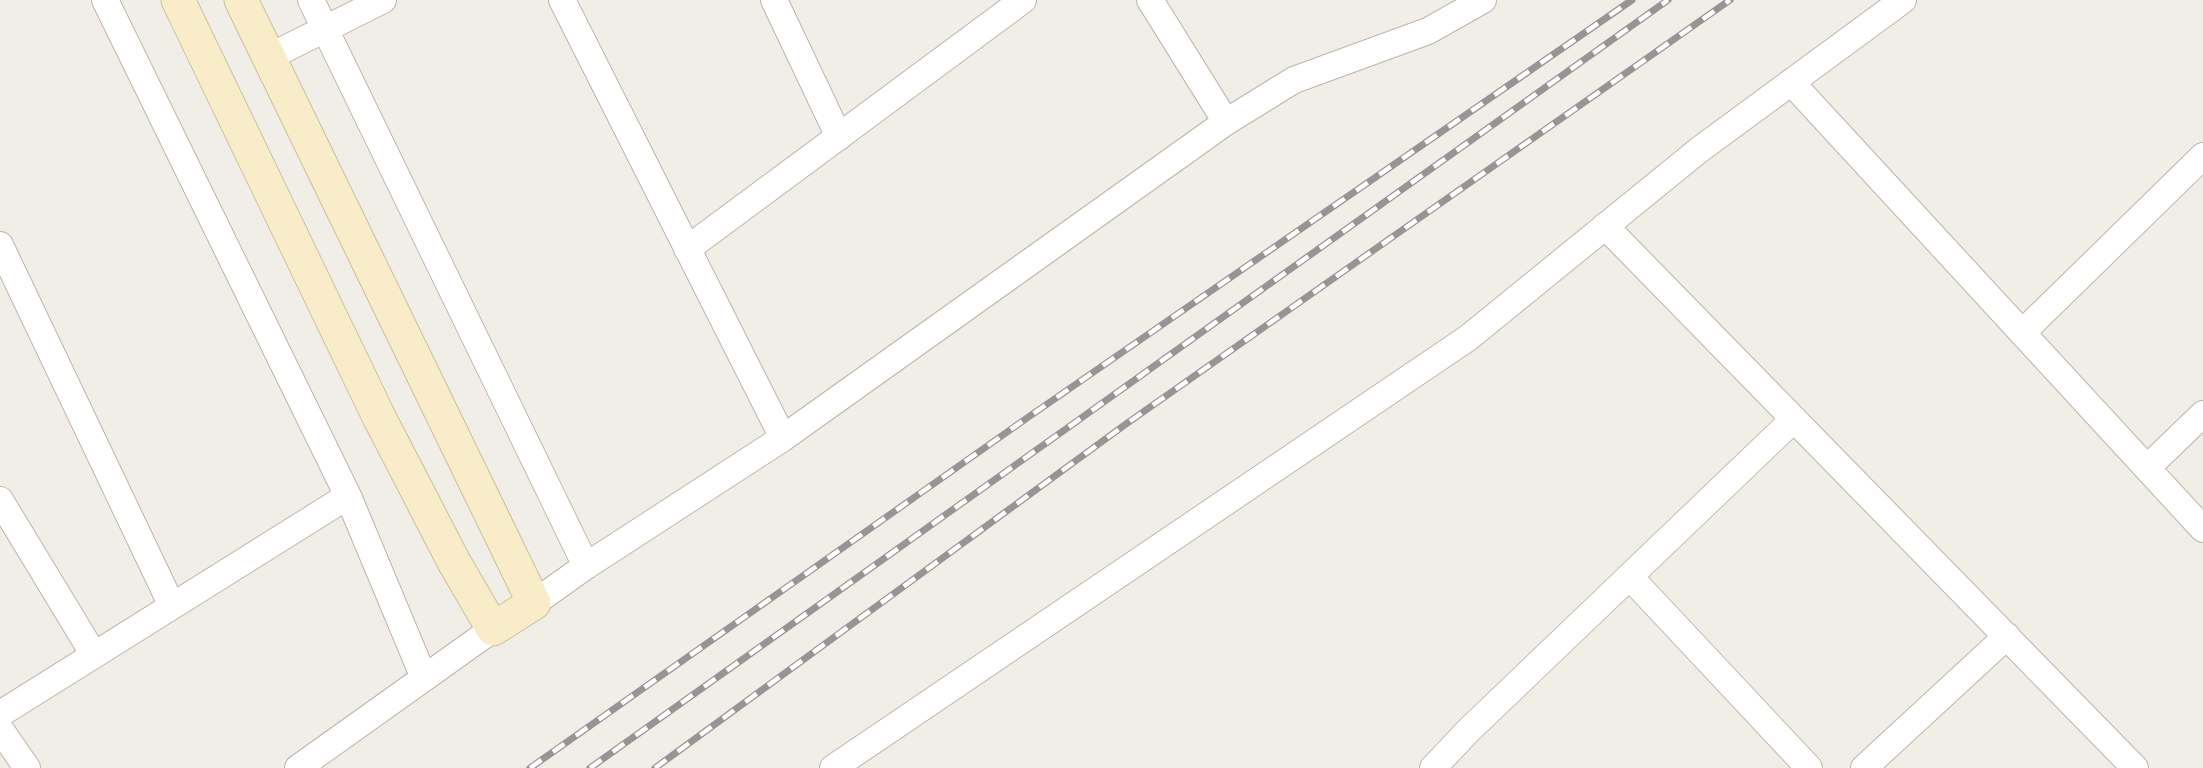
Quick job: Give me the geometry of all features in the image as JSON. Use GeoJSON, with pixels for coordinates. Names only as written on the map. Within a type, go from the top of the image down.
{"type":"FeatureCollection","features":[{"type":"Feature","properties":{"kind":"street"},"geometry":{"type":"LineString","coordinates":[[105,0],[348,496],[424,678]]}},
{"type":"Feature","properties":{"kind":"street"},"geometry":{"type":"LineString","coordinates":[[178,0],[378,417],[454,562],[493,629]]}},
{"type":"Feature","properties":{"kind":"street"},"geometry":{"type":"LineString","coordinates":[[241,0],[534,603]]}},
{"type":"Feature","properties":{"kind":"street"},"geometry":{"type":"LineString","coordinates":[[311,0],[586,566]]}},
{"type":"Feature","properties":{"kind":"street"},"geometry":{"type":"LineString","coordinates":[[269,57],[383,0]]}},
{"type":"Feature","properties":{"kind":"street"},"geometry":{"type":"LineString","coordinates":[[562,0],[783,438]]}},
{"type":"Feature","properties":{"kind":"street"},"geometry":{"type":"LineString","coordinates":[[774,0],[839,136]]}},
{"type":"Feature","properties":{"kind":"street"},"geometry":{"type":"LineString","coordinates":[[687,249],[1023,0]]}},
{"type":"Feature","properties":{"kind":"street"},"geometry":{"type":"LineString","coordinates":[[1150,0],[1226,122]]}},
{"type":"Feature","properties":{"kind":"street"},"geometry":{"type":"LineString","coordinates":[[298,768],[493,629],[783,438],[1226,122],[1293,80],[1428,31],[1483,0]]}},
{"type":"Feature","properties":{"kind":"street"},"geometry":{"type":"LineString","coordinates":[[833,768],[1467,338],[1700,150],[1903,0]]}},
{"type":"Feature","properties":{"kind":"street"},"geometry":{"type":"LineString","coordinates":[[1791,82],[2203,529]]}},
{"type":"Feature","properties":{"kind":"street"},"geometry":{"type":"LineString","coordinates":[[2022,333],[2203,156]]}},
{"type":"Feature","properties":{"kind":"street"},"geometry":{"type":"LineString","coordinates":[[1605,226],[1787,426],[2007,636],[2135,768]]}},
{"type":"Feature","properties":{"kind":"street"},"geometry":{"type":"LineString","coordinates":[[0,245],[172,606]]}},
{"type":"Feature","properties":{"kind":"street"},"geometry":{"type":"LineString","coordinates":[[2147,468],[2203,414]]}},
{"type":"Feature","properties":{"kind":"street"},"geometry":{"type":"LineString","coordinates":[[1436,765],[1467,731],[1787,426]]}},
{"type":"Feature","properties":{"kind":"street"},"geometry":{"type":"LineString","coordinates":[[0,714],[348,496]]}},
{"type":"Feature","properties":{"kind":"street"},"geometry":{"type":"LineString","coordinates":[[0,500],[94,655]]}},
{"type":"Feature","properties":{"kind":"street"},"geometry":{"type":"LineString","coordinates":[[1630,577],[1809,768]]}},
{"type":"Feature","properties":{"kind":"street"},"geometry":{"type":"LineString","coordinates":[[1864,768],[2007,636]]}},
{"type":"Feature","properties":{"kind":"street"},"geometry":{"type":"LineString","coordinates":[[0,729],[27,768]]}},
{"type":"Feature","properties":{"kind":"railway"},"geometry":{"type":"LineString","coordinates":[[530,768],[1027,418],[1632,0]]}},
{"type":"Feature","properties":{"kind":"railway"},"geometry":{"type":"LineString","coordinates":[[590,768],[1668,0]]}},
{"type":"Feature","properties":{"kind":"railway"},"geometry":{"type":"LineString","coordinates":[[655,768],[1126,424],[1730,0]]}}]}
